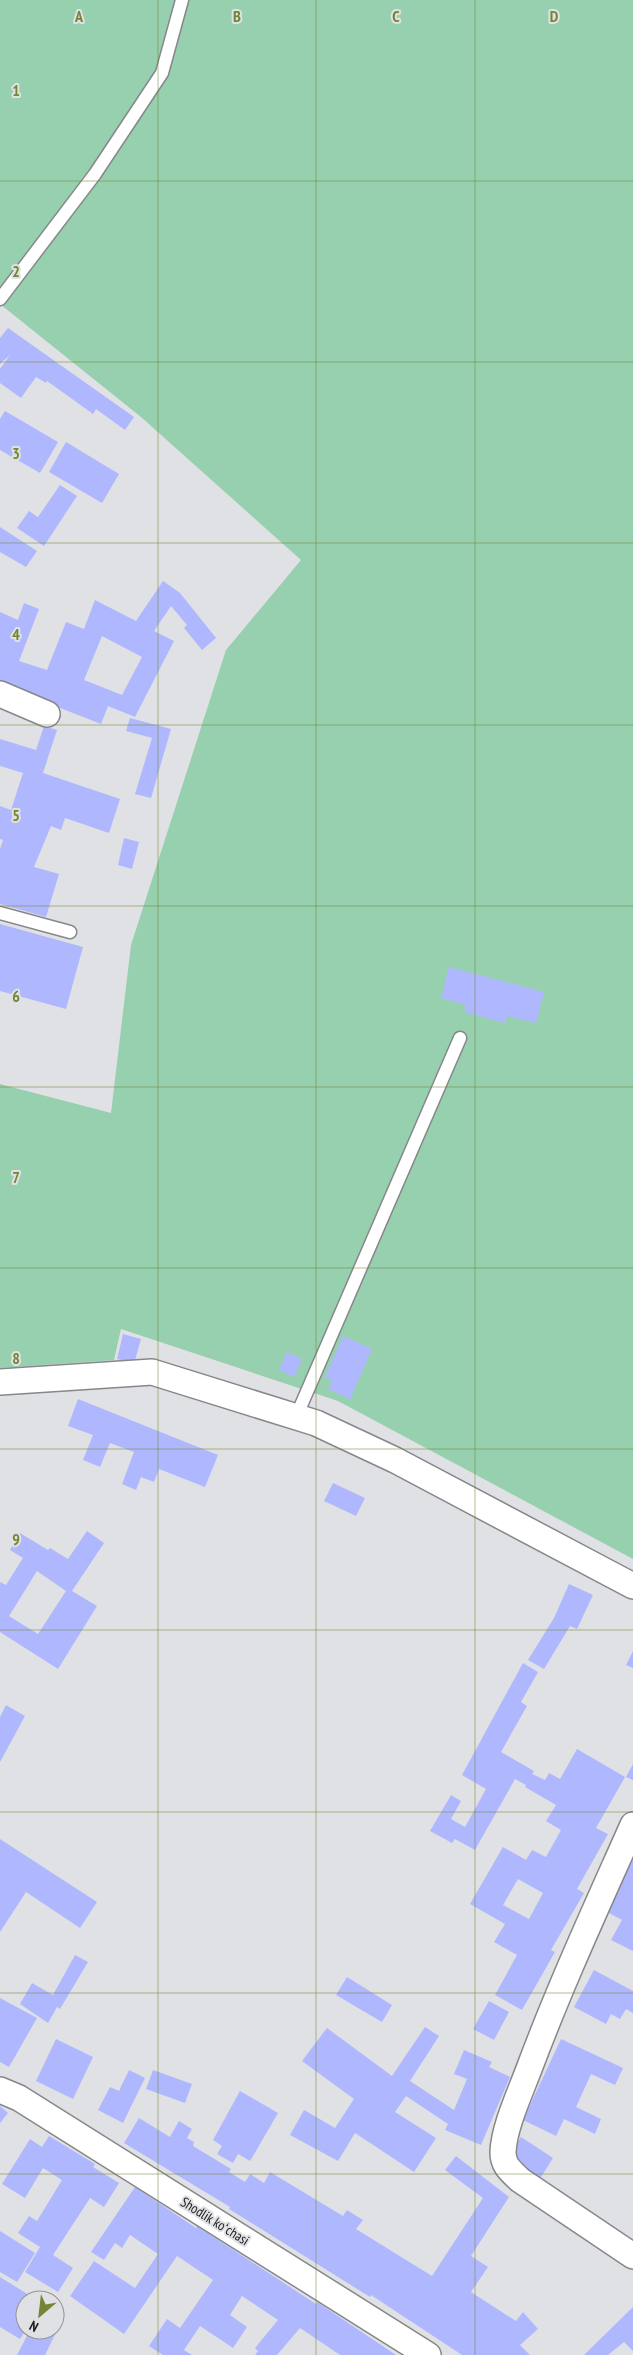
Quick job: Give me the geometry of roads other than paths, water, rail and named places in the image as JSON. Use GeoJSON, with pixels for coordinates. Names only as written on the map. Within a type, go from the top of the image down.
{"type":"FeatureCollection","features":[{"type":"Feature","properties":{"kind":"street"},"geometry":{"type":"LineString","coordinates":[[0,694],[47,714]]}},
{"type":"Feature","properties":{"kind":"street"},"geometry":{"type":"LineString","coordinates":[[0,1382],[152,1372],[316,1423],[395,1460],[633,1586]]}},
{"type":"Feature","properties":{"kind":"street"},"geometry":{"type":"LineString","coordinates":[[633,1825],[554,2002],[519,2097],[505,2139],[503,2154],[505,2166],[520,2180],[633,2256]]}},
{"type":"Feature","properties":{"kind":"street","name":"Shodlik koʻchasi"},"geometry":{"type":"LineString","coordinates":[[0,2090],[18,2098],[428,2355]]}},
{"type":"Feature","properties":{"kind":"lane"},"geometry":{"type":"LineString","coordinates":[[0,299],[95,174],[162,73],[182,0]]}},
{"type":"Feature","properties":{"kind":"lane"},"geometry":{"type":"LineString","coordinates":[[0,913],[70,932]]}},
{"type":"Feature","properties":{"kind":"lane"},"geometry":{"type":"LineString","coordinates":[[296,1417],[460,1038]]}}]}
